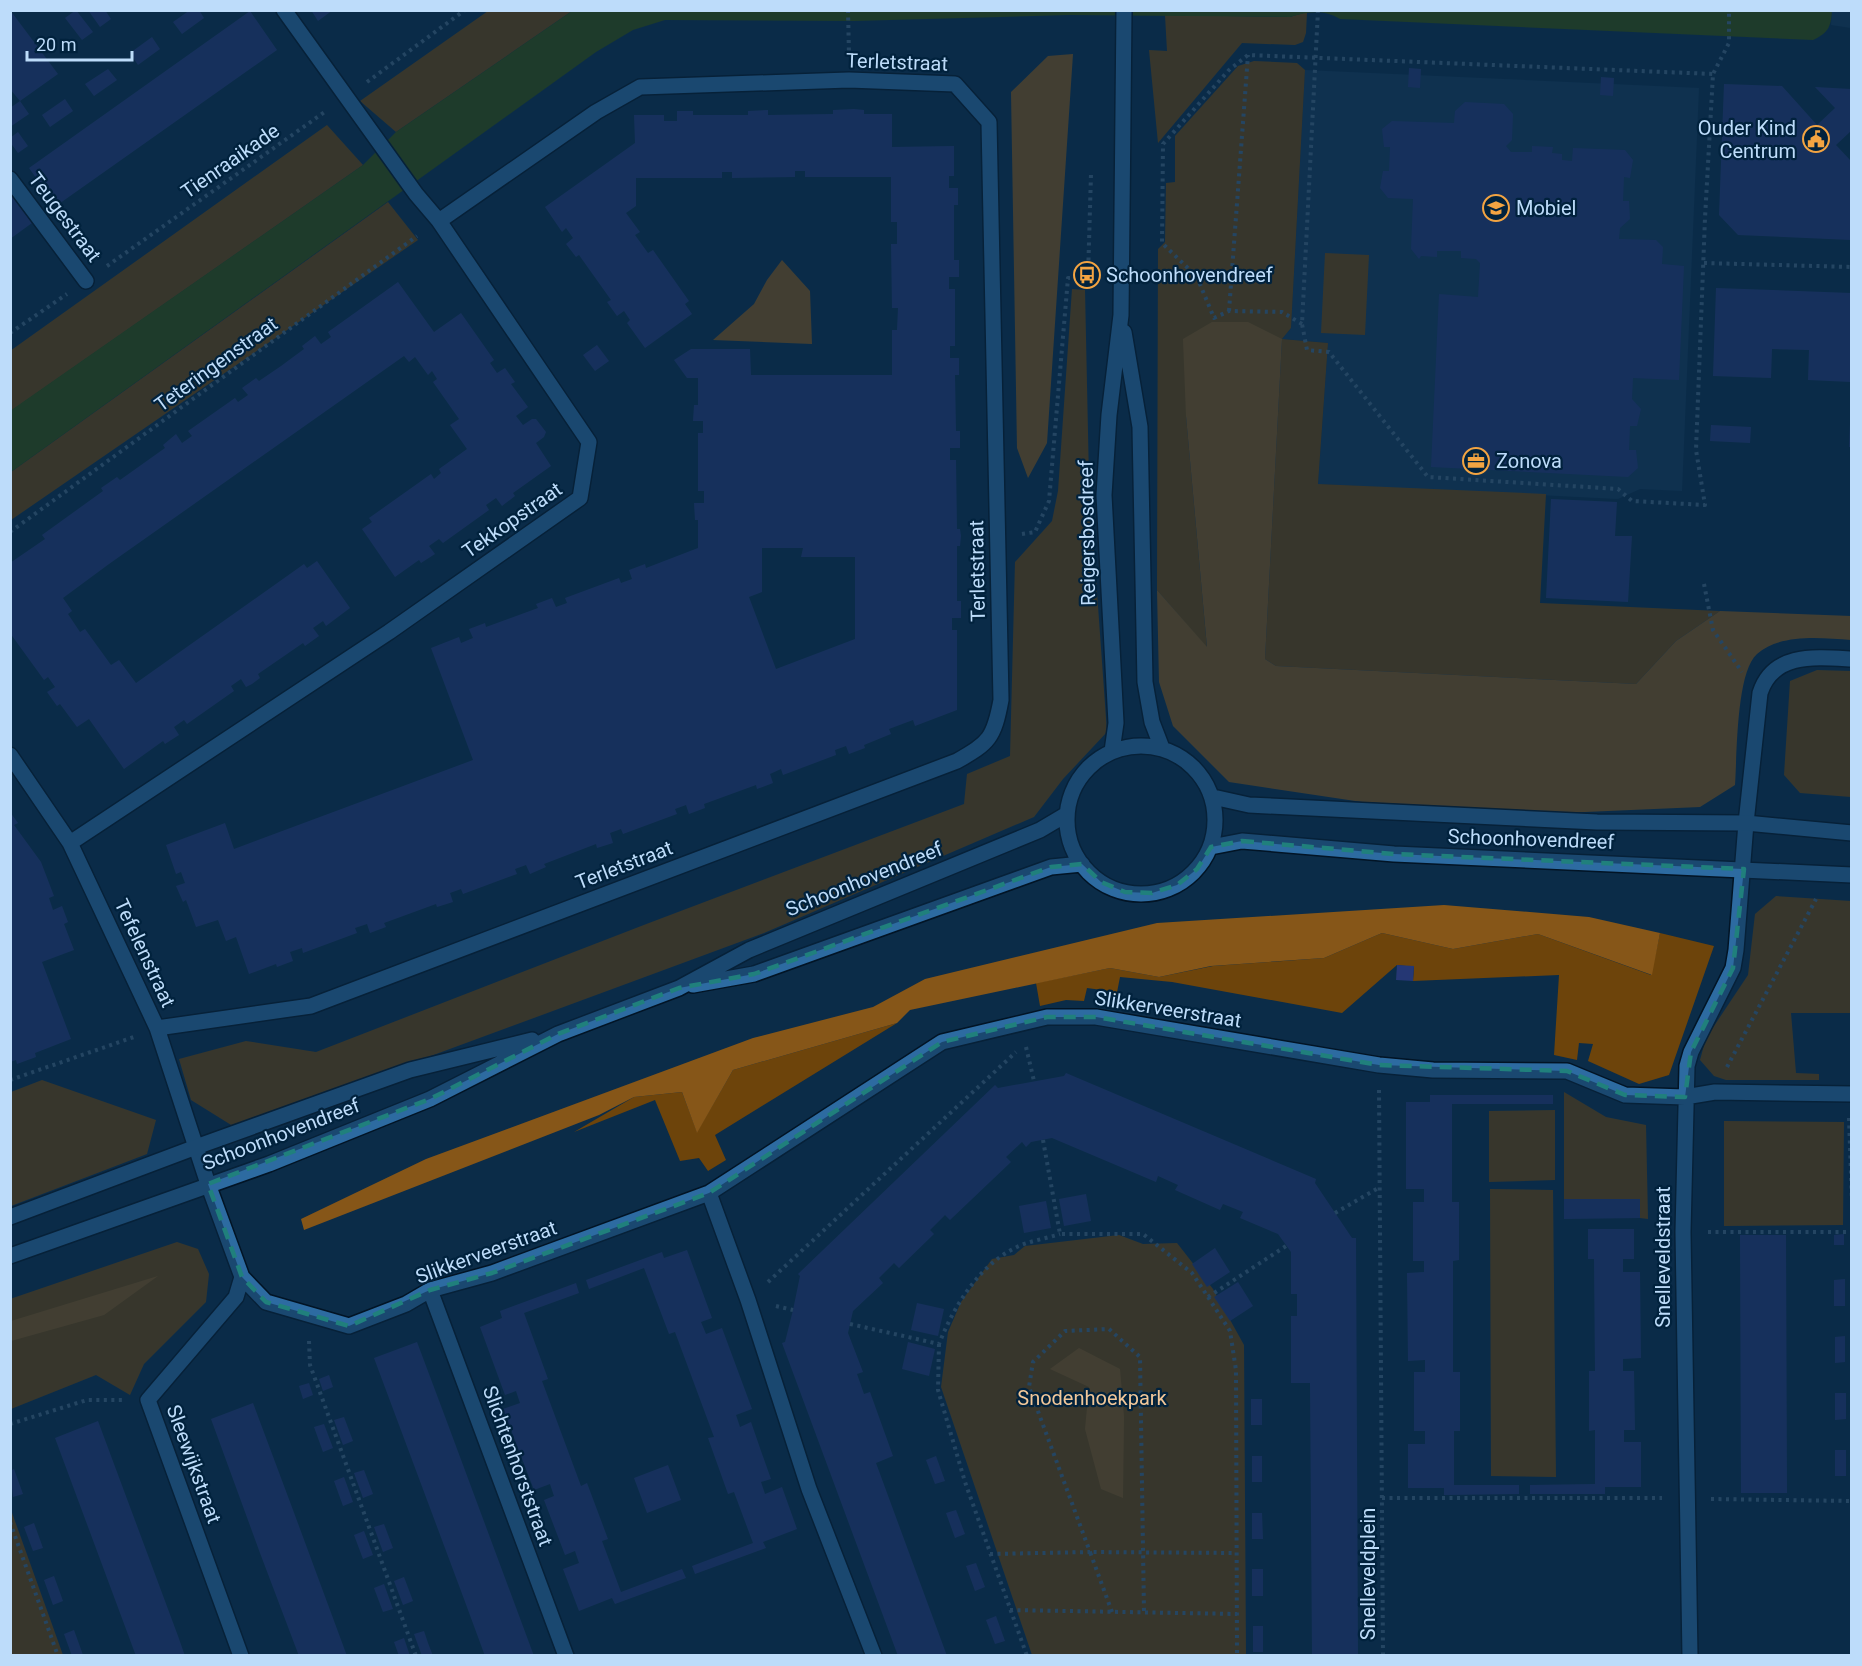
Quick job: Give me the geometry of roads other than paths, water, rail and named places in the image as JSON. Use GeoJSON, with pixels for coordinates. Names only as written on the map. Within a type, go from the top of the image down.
{"type":"FeatureCollection","features":[{"type":"Feature","properties":{"kind":"street","name":"Tekkopstraat"},"geometry":{"type":"LineString","coordinates":[[70,843],[389,632],[580,498],[589,442],[439,220],[416,194],[284,10]]}},
{"type":"Feature","properties":{"kind":"street","name":"Reigersbosdreef"},"geometry":{"type":"LineString","coordinates":[[1112,751],[1116,723],[1104,495],[1109,415],[1121,315],[1124,10]]}},
{"type":"Feature","properties":{"kind":"street","name":"Terletstraat"},"geometry":{"type":"LineString","coordinates":[[157,1028],[311,1006],[957,761],[983,746],[996,725],[1001,700],[989,122],[955,84],[849,80],[640,87],[596,112],[439,220]]}},
{"type":"Feature","properties":{"kind":"street","name":"Teugestraat"},"geometry":{"type":"LineString","coordinates":[[10,179],[86,281]]}},
{"type":"Feature","properties":{"kind":"street","name":"Reigersbosdreef"},"geometry":{"type":"LineString","coordinates":[[1121,315],[1140,428],[1145,682],[1152,722],[1162,748]]}},
{"type":"Feature","properties":{"kind":"street","name":"Snelleveldstraat"},"geometry":{"type":"LineString","coordinates":[[1690,1656],[1683,1232],[1685,1097],[1691,1052],[1733,968],[1744,869],[1746,823],[1763,682],[1773,669],[1808,656],[1851,658]]}},
{"type":"Feature","properties":{"kind":"street"},"geometry":{"type":"LineString","coordinates":[[1138,746],[1162,748],[1184,758],[1201,775],[1212,797],[1216,822],[1211,847],[1197,869],[1177,885],[1152,893],[1125,892],[1101,882],[1082,864],[1070,841],[1067,814],[1074,788],[1090,766],[1112,751],[1138,746]]}},
{"type":"Feature","properties":{"kind":"street","name":"Tefelenstraat"},"geometry":{"type":"LineString","coordinates":[[10,755],[70,843],[157,1028],[208,1184]]}},
{"type":"Feature","properties":{"kind":"street","name":"Schoonhovendreef"},"geometry":{"type":"LineString","coordinates":[[1212,797],[1249,805],[1597,822],[1746,823],[1851,833]]}},
{"type":"Feature","properties":{"kind":"street","name":"Schoonhovendreef"},"geometry":{"type":"LineString","coordinates":[[10,1256],[269,1164],[430,1099],[558,1034],[679,988],[749,950],[1040,830],[1067,814]]}},
{"type":"Feature","properties":{"kind":"street","name":"Schoonhovendreef"},"geometry":{"type":"LineString","coordinates":[[1211,847],[1242,841],[1394,854],[1851,875]]}},
{"type":"Feature","properties":{"kind":"street","name":"Schoonhovendreef"},"geometry":{"type":"LineString","coordinates":[[679,988],[754,974],[1051,867],[1082,864]]}},
{"type":"Feature","properties":{"kind":"street","name":"Slikkerveerstraat"},"geometry":{"type":"LineString","coordinates":[[208,1184],[242,1277],[266,1302],[349,1326],[406,1304],[430,1290],[492,1273],[709,1193],[942,1042],[1047,1017],[1096,1017],[1379,1065],[1433,1070],[1567,1071],[1625,1095],[1685,1097],[1715,1092],[1850,1094]]}},
{"type":"Feature","properties":{"kind":"street","name":"Schoonhovendreef"},"geometry":{"type":"LineString","coordinates":[[10,1217],[410,1070],[558,1034]]}},
{"type":"Feature","properties":{"kind":"street"},"geometry":{"type":"LineString","coordinates":[[709,1193],[748,1300],[808,1489],[874,1656]]}},
{"type":"Feature","properties":{"kind":"street","name":"Sleewijkstraat"},"geometry":{"type":"LineString","coordinates":[[242,1277],[236,1297],[148,1400],[242,1656]]}},
{"type":"Feature","properties":{"kind":"street","name":"Slichtenhorststraat"},"geometry":{"type":"LineString","coordinates":[[430,1290],[566,1656]]}},
{"type":"Feature","properties":{"kind":"place","name":"Ouder Kind Centrum"},"geometry":{"type":"Point","coordinates":[1816,139]}},
{"type":"Feature","properties":{"kind":"place","name":"Mobiel"},"geometry":{"type":"Point","coordinates":[1496,208]}},
{"type":"Feature","properties":{"kind":"place","name":"Schoonhovendreef"},"geometry":{"type":"Point","coordinates":[1087,275]}},
{"type":"Feature","properties":{"kind":"place","name":"Zonova"},"geometry":{"type":"Point","coordinates":[1476,461]}},
{"type":"Feature","properties":{"kind":"park label","name":"Snodenhoekpark"},"geometry":{"type":"Point","coordinates":[1092,1398]}}]}
